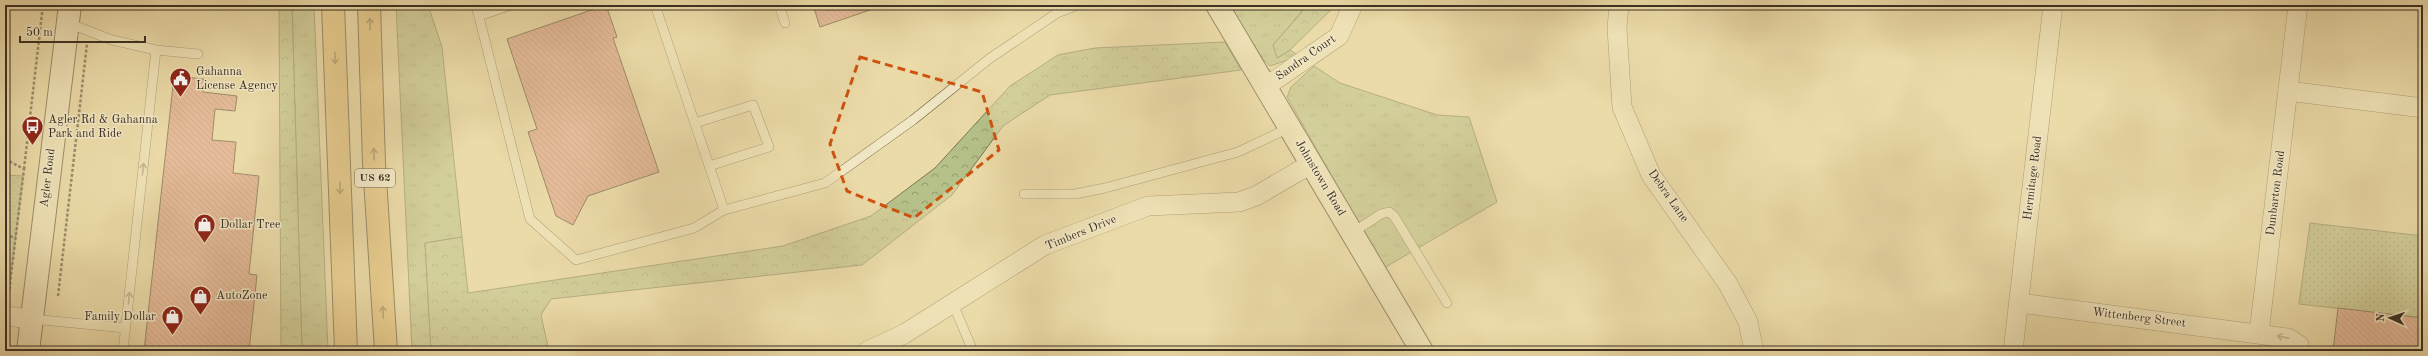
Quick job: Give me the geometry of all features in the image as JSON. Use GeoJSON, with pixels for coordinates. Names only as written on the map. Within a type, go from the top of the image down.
{"type":"FeatureCollection","features":[{"type":"Feature","properties":{"kind":"highway","name":"US 62"},"geometry":{"type":"LineString","coordinates":[[333,5],[346,351]]}},
{"type":"Feature","properties":{"kind":"highway","name":"US 62"},"geometry":{"type":"LineString","coordinates":[[369,5],[374,163],[386,351]]}},
{"type":"Feature","properties":{"kind":"main road","name":"Johnstown Road"},"geometry":{"type":"LineString","coordinates":[[1217,5],[1422,351]]}},
{"type":"Feature","properties":{"kind":"main road","name":"Agler Road"},"geometry":{"type":"LineString","coordinates":[[28,351],[69,14]]}},
{"type":"Feature","properties":{"kind":"street","name":"Sandra Court"},"geometry":{"type":"LineString","coordinates":[[1265,87],[1339,36],[1352,5]]}},
{"type":"Feature","properties":{"kind":"street","name":"Debra Lane"},"geometry":{"type":"LineString","coordinates":[[1620,5],[1617,28],[1622,107],[1651,175],[1728,284],[1748,322],[1754,351]]}},
{"type":"Feature","properties":{"kind":"street","name":"Hermitage Road"},"geometry":{"type":"LineString","coordinates":[[2013,351],[2053,5]]}},
{"type":"Feature","properties":{"kind":"street","name":"Dunbarton Road"},"geometry":{"type":"LineString","coordinates":[[2259,333],[2298,5]]}},
{"type":"Feature","properties":{"kind":"street"},"geometry":{"type":"LineString","coordinates":[[2288,91],[2423,108]]}},
{"type":"Feature","properties":{"kind":"street","name":"Timbers Drive"},"geometry":{"type":"LineString","coordinates":[[867,351],[904,334],[1046,245],[1148,206],[1239,202],[1256,196],[1311,164]]}},
{"type":"Feature","properties":{"kind":"street","name":"Wittenberg Street"},"geometry":{"type":"LineString","coordinates":[[2019,303],[2259,333]]}},
{"type":"Feature","properties":{"kind":"street"},"geometry":{"type":"LineString","coordinates":[[5,316],[32,319]]}},
{"type":"Feature","properties":{"kind":"street"},"geometry":{"type":"LineString","coordinates":[[2259,333],[2288,338],[2299,346],[2300,351]]}},
{"type":"Feature","properties":{"kind":"lane"},"geometry":{"type":"LineString","coordinates":[[476,5],[530,219],[576,260],[694,228],[724,210],[825,183],[913,120],[989,59],[1057,13],[1078,5]]}},
{"type":"Feature","properties":{"kind":"lane"},"geometry":{"type":"LineString","coordinates":[[479,16],[511,5]]}},
{"type":"Feature","properties":{"kind":"lane"},"geometry":{"type":"LineString","coordinates":[[656,5],[724,210]]}},
{"type":"Feature","properties":{"kind":"lane"},"geometry":{"type":"LineString","coordinates":[[778,5],[784,23]]}},
{"type":"Feature","properties":{"kind":"lane"},"geometry":{"type":"LineString","coordinates":[[69,14],[123,43],[156,50],[198,54]]}},
{"type":"Feature","properties":{"kind":"lane"},"geometry":{"type":"LineString","coordinates":[[123,351],[156,50]]}},
{"type":"Feature","properties":{"kind":"lane"},"geometry":{"type":"LineString","coordinates":[[695,123],[753,105],[769,147],[709,166]]}},
{"type":"Feature","properties":{"kind":"lane"},"geometry":{"type":"LineString","coordinates":[[1024,194],[1075,194],[1105,188],[1238,152],[1289,128]]}},
{"type":"Feature","properties":{"kind":"lane"},"geometry":{"type":"LineString","coordinates":[[1352,233],[1381,214],[1389,212],[1394,216],[1447,303]]}},
{"type":"Feature","properties":{"kind":"lane"},"geometry":{"type":"LineString","coordinates":[[953,304],[973,351]]}},
{"type":"Feature","properties":{"kind":"lane"},"geometry":{"type":"LineString","coordinates":[[32,319],[125,328]]}},
{"type":"Feature","properties":{"kind":"path"},"geometry":{"type":"LineString","coordinates":[[5,293],[10,288],[43,5]]}},
{"type":"Feature","properties":{"kind":"path"},"geometry":{"type":"LineString","coordinates":[[58,296],[87,44]]}},
{"type":"Feature","properties":{"kind":"path"},"geometry":{"type":"LineString","coordinates":[[5,159],[24,169]]}},
{"type":"Feature","properties":{"kind":"path"},"geometry":{"type":"LineString","coordinates":[[5,236],[16,236]]}},
{"type":"Feature","properties":{"kind":"path"},"geometry":{"type":"LineString","coordinates":[[5,287],[10,283]]}},
{"type":"Feature","properties":{"kind":"highlighted area"},"geometry":{"type":"Polygon","coordinates":[[[860,57],[982,92],[999,150],[914,218],[847,191],[830,144],[860,57]]]}},
{"type":"Feature","properties":{"kind":"green space"},"geometry":{"type":"Polygon","coordinates":[[[279,5],[292,5],[302,351],[281,351],[279,5]]]}},
{"type":"Feature","properties":{"kind":"green space"},"geometry":{"type":"Polygon","coordinates":[[[292,5],[314,5],[328,351],[302,351],[292,5]]]}},
{"type":"Feature","properties":{"kind":"green space"},"geometry":{"type":"Polygon","coordinates":[[[396,5],[428,5],[442,47],[462,237],[425,243],[431,351],[412,351],[396,5]]]}},
{"type":"Feature","properties":{"kind":"green space"},"geometry":{"type":"Polygon","coordinates":[[[1229,5],[1300,5],[1302,11],[1273,45],[1278,58],[1290,50],[1299,56],[1270,66],[1262,58],[1229,5]]]}},
{"type":"Feature","properties":{"kind":"green space"},"geometry":{"type":"Polygon","coordinates":[[[1300,5],[1336,5],[1290,50],[1277,58],[1273,45],[1302,12],[1300,5]]]}},
{"type":"Feature","properties":{"kind":"green space"},"geometry":{"type":"Polygon","coordinates":[[[1225,42],[1241,70],[1050,95],[1003,126],[952,195],[862,265],[551,299],[541,315],[549,351],[431,351],[425,243],[462,237],[468,293],[783,246],[871,216],[935,168],[1010,86],[1058,55],[1095,48],[1225,42]]]}},
{"type":"Feature","properties":{"kind":"green space"},"geometry":{"type":"Polygon","coordinates":[[[1314,66],[1340,83],[1437,115],[1469,117],[1497,202],[1384,268],[1287,97],[1291,87],[1314,66]]]}},
{"type":"Feature","properties":{"kind":"green space"},"geometry":{"type":"Polygon","coordinates":[[[5,175],[23,176],[10,283],[5,287],[5,175]]]}},
{"type":"Feature","properties":{"kind":"green space"},"geometry":{"type":"Polygon","coordinates":[[[2310,223],[2423,236],[2423,318],[2299,304],[2310,223]]]}},
{"type":"Feature","properties":{"kind":"building"},"geometry":{"type":"Polygon","coordinates":[[[606,5],[617,37],[613,38],[659,172],[588,196],[573,225],[556,216],[528,132],[537,129],[507,39],[606,5]]]}},
{"type":"Feature","properties":{"kind":"building"},"geometry":{"type":"Polygon","coordinates":[[[813,5],[879,5],[879,7],[820,27],[813,5]]]}},
{"type":"Feature","properties":{"kind":"building"},"geometry":{"type":"Polygon","coordinates":[[[174,76],[204,79],[203,92],[237,96],[235,111],[215,109],[212,140],[236,142],[233,173],[259,176],[249,274],[257,275],[249,351],[144,351],[174,76]]]}},
{"type":"Feature","properties":{"kind":"building"},"geometry":{"type":"Polygon","coordinates":[[[2338,308],[2423,318],[2423,351],[2333,351],[2338,308]]]}},
{"type":"Feature","properties":{"kind":"place","name":"Gahanna License Agency"},"geometry":{"type":"Point","coordinates":[180,98]}},
{"type":"Feature","properties":{"kind":"place","name":"Agler Rd & Gahanna Park and Ride"},"geometry":{"type":"Point","coordinates":[32,146]}},
{"type":"Feature","properties":{"kind":"place","name":"Dollar Tree"},"geometry":{"type":"Point","coordinates":[204,244]}},
{"type":"Feature","properties":{"kind":"place","name":"AutoZone"},"geometry":{"type":"Point","coordinates":[200,316]}},
{"type":"Feature","properties":{"kind":"place","name":"Family Dollar"},"geometry":{"type":"Point","coordinates":[172,336]}}]}
